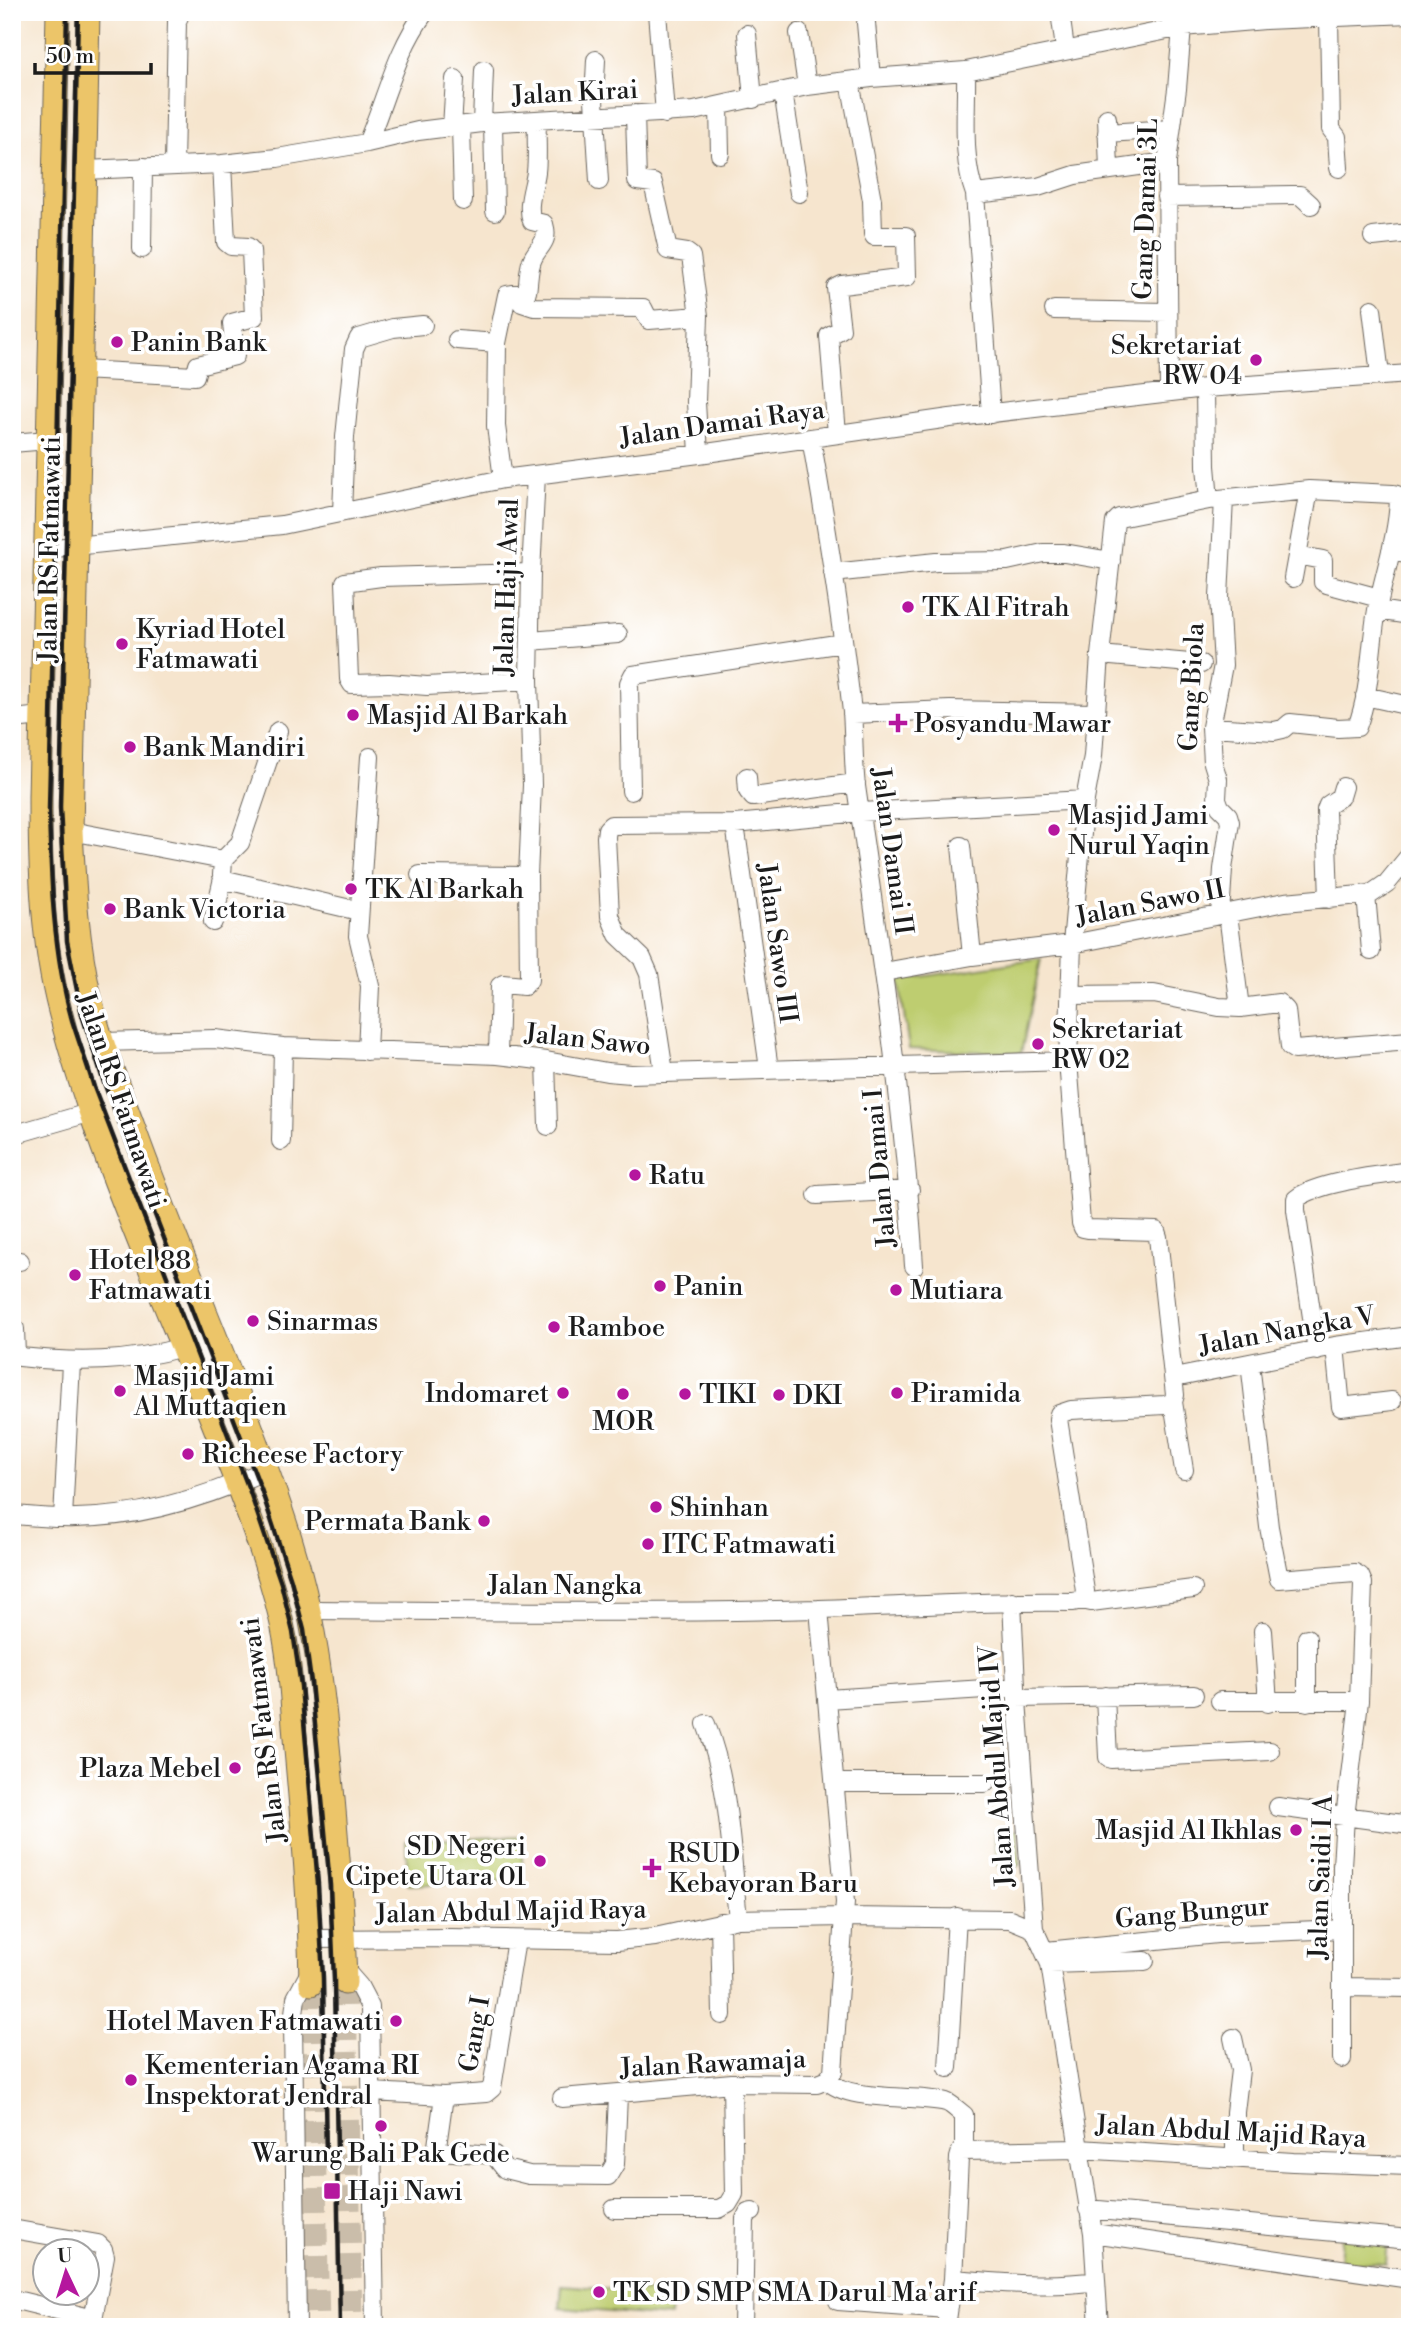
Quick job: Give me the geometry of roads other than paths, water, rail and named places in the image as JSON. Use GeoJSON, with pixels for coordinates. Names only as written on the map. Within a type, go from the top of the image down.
{"type":"FeatureCollection","features":[{"type":"Feature","properties":{"kind":"main road","name":"Jalan RS Fatmawati"},"geometry":{"type":"LineString","coordinates":[[58,12],[40,836],[50,964],[62,1020],[92,1112],[122,1195],[237,1484],[281,1616],[288,1656],[304,1836],[311,1977]]}},
{"type":"Feature","properties":{"kind":"main road","name":"Jalan RS Fatmawati"},"geometry":{"type":"LineString","coordinates":[[88,12],[71,831],[79,930],[90,996],[103,1042],[153,1184],[266,1471],[290,1538],[310,1610],[319,1661],[328,1744],[345,1976]]}},
{"type":"Feature","properties":{"kind":"street"},"geometry":{"type":"LineString","coordinates":[[174,165],[177,21],[181,12]]}},
{"type":"Feature","properties":{"kind":"street"},"geometry":{"type":"LineString","coordinates":[[367,143],[383,107],[398,58],[425,12]]}},
{"type":"Feature","properties":{"kind":"street"},"geometry":{"type":"LineString","coordinates":[[657,12],[665,114]]}},
{"type":"Feature","properties":{"kind":"street"},"geometry":{"type":"LineString","coordinates":[[1060,12],[1065,49]]}},
{"type":"Feature","properties":{"kind":"street","name":"Jalan Kirai"},"geometry":{"type":"LineString","coordinates":[[86,170],[222,164],[277,158],[456,126],[665,114],[719,106],[807,86],[966,71],[1182,27],[1264,16],[1410,14]]}},
{"type":"Feature","properties":{"kind":"street"},"geometry":{"type":"LineString","coordinates":[[1329,17],[1331,129],[1337,137],[1339,168]]}},
{"type":"Feature","properties":{"kind":"street"},"geometry":{"type":"LineString","coordinates":[[866,23],[871,78]]}},
{"type":"Feature","properties":{"kind":"street","name":"Gang Damai 3L"},"geometry":{"type":"LineString","coordinates":[[1169,392],[1167,162],[1182,27]]}},
{"type":"Feature","properties":{"kind":"street"},"geometry":{"type":"LineString","coordinates":[[799,33],[807,86]]}},
{"type":"Feature","properties":{"kind":"street"},"geometry":{"type":"LineString","coordinates":[[747,34],[753,99]]}},
{"type":"Feature","properties":{"kind":"street"},"geometry":{"type":"LineString","coordinates":[[596,60],[594,100],[598,181]]}},
{"type":"Feature","properties":{"kind":"street"},"geometry":{"type":"LineString","coordinates":[[484,70],[495,211]]}},
{"type":"Feature","properties":{"kind":"street"},"geometry":{"type":"LineString","coordinates":[[966,71],[967,155],[970,181],[975,194],[991,414]]}},
{"type":"Feature","properties":{"kind":"street"},"geometry":{"type":"LineString","coordinates":[[455,79],[463,201]]}},
{"type":"Feature","properties":{"kind":"street"},"geometry":{"type":"LineString","coordinates":[[837,434],[829,336],[841,329],[836,288],[907,277],[906,236],[873,234],[872,200],[850,81]]}},
{"type":"Feature","properties":{"kind":"street"},"geometry":{"type":"LineString","coordinates":[[783,92],[799,193]]}},
{"type":"Feature","properties":{"kind":"street"},"geometry":{"type":"LineString","coordinates":[[719,106],[720,154]]}},
{"type":"Feature","properties":{"kind":"street"},"geometry":{"type":"LineString","coordinates":[[635,114],[637,181],[653,183],[668,250],[691,256],[699,316],[696,402],[699,454]]}},
{"type":"Feature","properties":{"kind":"street"},"geometry":{"type":"LineString","coordinates":[[514,295],[527,292],[534,255],[543,246],[545,239],[544,224],[530,218],[536,172],[537,122]]}},
{"type":"Feature","properties":{"kind":"street"},"geometry":{"type":"LineString","coordinates":[[1109,169],[1107,125],[1170,128]]}},
{"type":"Feature","properties":{"kind":"street"},"geometry":{"type":"LineString","coordinates":[[975,194],[1038,187],[1074,175],[1167,162]]}},
{"type":"Feature","properties":{"kind":"street"},"geometry":{"type":"LineString","coordinates":[[81,370],[195,376],[198,365],[235,356],[232,323],[254,317],[251,250],[248,247],[227,244],[222,164]]}},
{"type":"Feature","properties":{"kind":"street"},"geometry":{"type":"LineString","coordinates":[[142,249],[143,167]]}},
{"type":"Feature","properties":{"kind":"street"},"geometry":{"type":"LineString","coordinates":[[1166,197],[1300,195],[1311,205]]}},
{"type":"Feature","properties":{"kind":"street"},"geometry":{"type":"LineString","coordinates":[[1373,237],[1410,233]]}},
{"type":"Feature","properties":{"kind":"street"},"geometry":{"type":"LineString","coordinates":[[514,295],[522,303],[534,307],[643,308],[649,320],[699,316]]}},
{"type":"Feature","properties":{"kind":"street"},"geometry":{"type":"LineString","coordinates":[[503,479],[496,426],[497,343],[514,295]]}},
{"type":"Feature","properties":{"kind":"street"},"geometry":{"type":"LineString","coordinates":[[1372,309],[1380,374]]}},
{"type":"Feature","properties":{"kind":"street"},"geometry":{"type":"LineString","coordinates":[[1054,310],[1168,312]]}},
{"type":"Feature","properties":{"kind":"street"},"geometry":{"type":"LineString","coordinates":[[342,512],[345,437],[354,349],[359,338],[393,328],[423,325]]}},
{"type":"Feature","properties":{"kind":"street"},"geometry":{"type":"LineString","coordinates":[[457,340],[497,343]]}},
{"type":"Feature","properties":{"kind":"street","name":"Jalan Damai Raya"},"geometry":{"type":"LineString","coordinates":[[45,550],[282,524],[503,479],[991,414],[1205,388],[1410,373]]}},
{"type":"Feature","properties":{"kind":"street","name":"Gang Biola"},"geometry":{"type":"LineString","coordinates":[[1205,388],[1206,466],[1216,500],[1223,665],[1211,727],[1213,763],[1218,779],[1217,799],[1230,822],[1223,869],[1224,914],[1240,1008]]}},
{"type":"Feature","properties":{"kind":"street","name":"Jalan Damai II"},"geometry":{"type":"LineString","coordinates":[[811,438],[834,573],[852,714],[856,783],[895,1065]]}},
{"type":"Feature","properties":{"kind":"street"},"geometry":{"type":"LineString","coordinates":[[12,443],[48,440]]}},
{"type":"Feature","properties":{"kind":"street","name":"Jalan Haji Awal"},"geometry":{"type":"LineString","coordinates":[[498,1055],[500,986],[528,985],[528,876],[532,785],[529,680],[536,475]]}},
{"type":"Feature","properties":{"kind":"street"},"geometry":{"type":"LineString","coordinates":[[1293,578],[1309,490]]}},
{"type":"Feature","properties":{"kind":"street"},"geometry":{"type":"LineString","coordinates":[[1184,1470],[1173,1402],[1174,1378],[1156,1231],[1083,1228],[1068,1061],[1072,944],[1085,800],[1093,757],[1094,713],[1114,526],[1119,518],[1216,500],[1309,490],[1397,495],[1399,506],[1378,604],[1365,696],[1358,725],[1354,728],[1290,723],[1283,729],[1274,731],[1211,727]]}},
{"type":"Feature","properties":{"kind":"street"},"geometry":{"type":"LineString","coordinates":[[1391,550],[1410,554]]}},
{"type":"Feature","properties":{"kind":"street"},"geometry":{"type":"LineString","coordinates":[[834,573],[936,562],[1007,561],[1043,553],[1064,553],[1111,561]]}},
{"type":"Feature","properties":{"kind":"street"},"geometry":{"type":"LineString","coordinates":[[1297,555],[1323,560],[1323,582],[1326,584],[1410,615]]}},
{"type":"Feature","properties":{"kind":"street"},"geometry":{"type":"LineString","coordinates":[[529,680],[436,686],[404,686],[389,682],[352,684],[349,679],[345,582],[381,577],[531,573]]}},
{"type":"Feature","properties":{"kind":"street"},"geometry":{"type":"LineString","coordinates":[[530,641],[618,634]]}},
{"type":"Feature","properties":{"kind":"street"},"geometry":{"type":"LineString","coordinates":[[631,790],[629,683],[633,676],[843,643]]}},
{"type":"Feature","properties":{"kind":"street"},"geometry":{"type":"LineString","coordinates":[[1100,655],[1201,664]]}},
{"type":"Feature","properties":{"kind":"street"},"geometry":{"type":"LineString","coordinates":[[1365,696],[1410,706]]}},
{"type":"Feature","properties":{"kind":"street"},"geometry":{"type":"LineString","coordinates":[[852,714],[950,710],[1094,713]]}},
{"type":"Feature","properties":{"kind":"street"},"geometry":{"type":"LineString","coordinates":[[12,719],[43,716]]}},
{"type":"Feature","properties":{"kind":"street"},"geometry":{"type":"LineString","coordinates":[[213,922],[223,869],[240,843],[278,731]]}},
{"type":"Feature","properties":{"kind":"street"},"geometry":{"type":"LineString","coordinates":[[367,1051],[370,986],[358,936],[370,757]]}},
{"type":"Feature","properties":{"kind":"street"},"geometry":{"type":"LineString","coordinates":[[747,777],[748,791],[753,797],[856,783]]}},
{"type":"Feature","properties":{"kind":"street"},"geometry":{"type":"LineString","coordinates":[[1329,899],[1326,810],[1328,805],[1340,797],[1343,787]]}},
{"type":"Feature","properties":{"kind":"street"},"geometry":{"type":"LineString","coordinates":[[664,1072],[649,974],[642,958],[618,936],[610,916],[607,830],[615,824],[735,824],[861,812],[1085,800]]}},
{"type":"Feature","properties":{"kind":"street","name":"Jalan Sawo III"},"geometry":{"type":"LineString","coordinates":[[735,824],[769,1069]]}},
{"type":"Feature","properties":{"kind":"street"},"geometry":{"type":"LineString","coordinates":[[71,831],[223,869],[359,911]]}},
{"type":"Feature","properties":{"kind":"street"},"geometry":{"type":"LineString","coordinates":[[961,845],[972,956]]}},
{"type":"Feature","properties":{"kind":"street"},"geometry":{"type":"LineString","coordinates":[[1371,951],[1366,895],[1382,888],[1410,855]]}},
{"type":"Feature","properties":{"kind":"street"},"geometry":{"type":"LineString","coordinates":[[420,875],[528,876]]}},
{"type":"Feature","properties":{"kind":"street","name":"Jalan Sawo II"},"geometry":{"type":"LineString","coordinates":[[884,972],[972,956],[1072,944],[1284,902],[1366,895]]}},
{"type":"Feature","properties":{"kind":"street"},"geometry":{"type":"LineString","coordinates":[[1072,995],[1154,994],[1219,1007],[1240,1008],[1279,1003],[1283,1005],[1287,1018],[1290,1046],[1295,1050],[1410,1041]]}},
{"type":"Feature","properties":{"kind":"street","name":"Jalan Sawo"},"geometry":{"type":"LineString","coordinates":[[103,1042],[215,1039],[283,1047],[498,1055],[607,1072],[1068,1061]]}},
{"type":"Feature","properties":{"kind":"street"},"geometry":{"type":"LineString","coordinates":[[281,1141],[283,1047]]}},
{"type":"Feature","properties":{"kind":"street"},"geometry":{"type":"LineString","coordinates":[[546,1061],[548,1126]]}},
{"type":"Feature","properties":{"kind":"street","name":"Jalan Damai I"},"geometry":{"type":"LineString","coordinates":[[895,1065],[909,1190],[914,1266]]}},
{"type":"Feature","properties":{"kind":"street"},"geometry":{"type":"LineString","coordinates":[[12,1135],[92,1112]]}},
{"type":"Feature","properties":{"kind":"street"},"geometry":{"type":"LineString","coordinates":[[1317,1351],[1296,1199],[1310,1191],[1338,1184],[1410,1171]]}},
{"type":"Feature","properties":{"kind":"street"},"geometry":{"type":"LineString","coordinates":[[817,1195],[909,1190]]}},
{"type":"Feature","properties":{"kind":"street"},"geometry":{"type":"LineString","coordinates":[[12,1328],[15,1329],[17,1357],[71,1363],[140,1357],[183,1347]]}},
{"type":"Feature","properties":{"kind":"street","name":"Jalan Nangka V"},"geometry":{"type":"LineString","coordinates":[[1174,1378],[1335,1346],[1410,1336]]}},
{"type":"Feature","properties":{"kind":"street"},"geometry":{"type":"LineString","coordinates":[[1335,1346],[1341,1407],[1392,1401]]}},
{"type":"Feature","properties":{"kind":"street"},"geometry":{"type":"LineString","coordinates":[[63,1518],[71,1363]]}},
{"type":"Feature","properties":{"kind":"street","name":"Jalan Saidi I A"},"geometry":{"type":"LineString","coordinates":[[1250,1363],[1269,1527],[1279,1578],[1355,1573],[1363,1579],[1360,1702],[1345,1817],[1342,1987],[1410,1988]]}},
{"type":"Feature","properties":{"kind":"street"},"geometry":{"type":"LineString","coordinates":[[1082,1600],[1085,1591],[1059,1414],[1070,1410],[1165,1405],[1173,1402]]}},
{"type":"Feature","properties":{"kind":"street"},"geometry":{"type":"LineString","coordinates":[[12,1515],[63,1518],[138,1512],[237,1484],[266,1471]]}},
{"type":"Feature","properties":{"kind":"street","name":"Jalan Nangka"},"geometry":{"type":"LineString","coordinates":[[310,1610],[585,1612],[819,1609],[1012,1601],[1091,1602],[1194,1589]]}},
{"type":"Feature","properties":{"kind":"street","name":"Jalan Abdul Majid IV"},"geometry":{"type":"LineString","coordinates":[[1012,1601],[1034,1928]]}},
{"type":"Feature","properties":{"kind":"street"},"geometry":{"type":"LineString","coordinates":[[819,1609],[845,1917]]}},
{"type":"Feature","properties":{"kind":"street"},"geometry":{"type":"LineString","coordinates":[[1263,1631],[1268,1703]]}},
{"type":"Feature","properties":{"kind":"street"},"geometry":{"type":"LineString","coordinates":[[1307,1638],[1307,1702]]}},
{"type":"Feature","properties":{"kind":"street"},"geometry":{"type":"LineString","coordinates":[[827,1699],[1017,1692],[1105,1696],[1194,1695]]}},
{"type":"Feature","properties":{"kind":"street"},"geometry":{"type":"LineString","coordinates":[[1105,1696],[1108,1757],[1111,1759],[1270,1751]]}},
{"type":"Feature","properties":{"kind":"street"},"geometry":{"type":"LineString","coordinates":[[1220,1701],[1360,1702]]}},
{"type":"Feature","properties":{"kind":"street"},"geometry":{"type":"LineString","coordinates":[[706,1724],[717,1755],[725,1795],[729,1920],[722,2015]]}},
{"type":"Feature","properties":{"kind":"street"},"geometry":{"type":"LineString","coordinates":[[835,1783],[985,1783]]}},
{"type":"Feature","properties":{"kind":"street"},"geometry":{"type":"LineString","coordinates":[[1278,1807],[1410,1825]]}},
{"type":"Feature","properties":{"kind":"street","name":"Jalan Abdul Majid Raya"},"geometry":{"type":"LineString","coordinates":[[310,1939],[617,1941],[654,1937],[729,1920],[845,1917],[1010,1919],[1034,1928],[1048,1958],[1079,2149],[1410,2166]]}},
{"type":"Feature","properties":{"kind":"street","name":"Jalan Rawamaja"},"geometry":{"type":"LineString","coordinates":[[562,2098],[732,2083],[817,2084],[827,2080],[833,2072],[845,1917]]}},
{"type":"Feature","properties":{"kind":"street"},"geometry":{"type":"LineString","coordinates":[[948,2068],[957,1917]]}},
{"type":"Feature","properties":{"kind":"street","name":"Gang Bungur"},"geometry":{"type":"LineString","coordinates":[[1048,1958],[1217,1934],[1342,1929]]}},
{"type":"Feature","properties":{"kind":"street","name":"Gang I"},"geometry":{"type":"LineString","coordinates":[[444,2096],[486,2093],[492,2088],[516,1940]]}},
{"type":"Feature","properties":{"kind":"street"},"geometry":{"type":"LineString","coordinates":[[1048,1958],[1145,1961]]}},
{"type":"Feature","properties":{"kind":"street","name":"Jalan RS Fatmawati"},"geometry":{"type":"LineString","coordinates":[[345,1976],[359,1986],[370,2007],[375,2327]]}},
{"type":"Feature","properties":{"kind":"street","name":"Jalan RS Fatmawati"},"geometry":{"type":"LineString","coordinates":[[297,2327],[293,2021],[296,1998],[311,1977]]}},
{"type":"Feature","properties":{"kind":"street"},"geometry":{"type":"LineString","coordinates":[[1342,1987],[1342,2059]]}},
{"type":"Feature","properties":{"kind":"street"},"geometry":{"type":"LineString","coordinates":[[1233,2038],[1240,2070],[1235,2112],[1235,2159]]}},
{"type":"Feature","properties":{"kind":"street"},"geometry":{"type":"LineString","coordinates":[[827,2080],[837,2088],[877,2096],[948,2103],[964,2115],[965,2151]]}},
{"type":"Feature","properties":{"kind":"street"},"geometry":{"type":"LineString","coordinates":[[614,2209],[719,2209],[728,2204],[734,2194],[732,2083]]}},
{"type":"Feature","properties":{"kind":"street"},"geometry":{"type":"LineString","coordinates":[[372,2092],[444,2096],[437,2146],[439,2151],[495,2155],[505,2169],[529,2175],[608,2176],[615,2164],[618,2095]]}},
{"type":"Feature","properties":{"kind":"street"},"geometry":{"type":"LineString","coordinates":[[838,2301],[947,2318],[953,2279],[960,2152],[1079,2149],[1093,2233],[1099,2327]]}},
{"type":"Feature","properties":{"kind":"street"},"geometry":{"type":"LineString","coordinates":[[1088,2209],[1410,2239]]}},
{"type":"Feature","properties":{"kind":"street"},"geometry":{"type":"LineString","coordinates":[[743,2327],[745,2220],[748,2213],[752,2212]]}},
{"type":"Feature","properties":{"kind":"street"},"geometry":{"type":"LineString","coordinates":[[12,2229],[98,2244],[103,2249],[104,2256],[94,2314],[90,2316],[12,2299]]}},
{"type":"Feature","properties":{"kind":"street"},"geometry":{"type":"LineString","coordinates":[[1093,2233],[1410,2279]]}},
{"type":"Feature","properties":{"kind":"street"},"geometry":{"type":"LineString","coordinates":[[953,2279],[1004,2283],[1096,2281]]}},
{"type":"Feature","properties":{"kind":"tunnel"},"geometry":{"type":"LineString","coordinates":[[345,1983],[351,2327]]}},
{"type":"Feature","properties":{"kind":"tunnel"},"geometry":{"type":"LineString","coordinates":[[311,1984],[318,2327]]}},
{"type":"Feature","properties":{"kind":"railway"},"geometry":{"type":"LineString","coordinates":[[67,12],[49,810],[57,942],[72,1020],[94,1087],[250,1492],[281,1583],[293,1632],[301,1686],[318,1884],[323,1978],[326,2157]]}},
{"type":"Feature","properties":{"kind":"railway"},"geometry":{"type":"LineString","coordinates":[[78,12],[60,807],[67,941],[82,1015],[104,1083],[261,1489],[291,1580],[304,1630],[330,1885],[340,2327]]}},
{"type":"Feature","properties":{"kind":"place","name":"Panin Bank"},"geometry":{"type":"Point","coordinates":[117,342]}},
{"type":"Feature","properties":{"kind":"place","name":"Sekretariat RW 04"},"geometry":{"type":"Point","coordinates":[1256,360]}},
{"type":"Feature","properties":{"kind":"place","name":"TK Al Fitrah"},"geometry":{"type":"Point","coordinates":[908,607]}},
{"type":"Feature","properties":{"kind":"place","name":"Kyriad Hotel Fatmawati"},"geometry":{"type":"Point","coordinates":[122,644]}},
{"type":"Feature","properties":{"kind":"place","name":"Masjid Al Barkah"},"geometry":{"type":"Point","coordinates":[353,715]}},
{"type":"Feature","properties":{"kind":"place","name":"Posyandu Mawar"},"geometry":{"type":"Point","coordinates":[898,723]}},
{"type":"Feature","properties":{"kind":"place","name":"Bank Mandiri"},"geometry":{"type":"Point","coordinates":[130,747]}},
{"type":"Feature","properties":{"kind":"place","name":"Masjid Jami Nurul Yaqin"},"geometry":{"type":"Point","coordinates":[1054,830]}},
{"type":"Feature","properties":{"kind":"place","name":"TK Al Barkah"},"geometry":{"type":"Point","coordinates":[351,889]}},
{"type":"Feature","properties":{"kind":"place","name":"Bank Victoria"},"geometry":{"type":"Point","coordinates":[110,909]}},
{"type":"Feature","properties":{"kind":"place","name":"Sekretariat RW 02"},"geometry":{"type":"Point","coordinates":[1038,1044]}},
{"type":"Feature","properties":{"kind":"place","name":"Ratu"},"geometry":{"type":"Point","coordinates":[635,1175]}},
{"type":"Feature","properties":{"kind":"place","name":"Hotel 88 Fatmawati"},"geometry":{"type":"Point","coordinates":[75,1275]}},
{"type":"Feature","properties":{"kind":"place","name":"Panin"},"geometry":{"type":"Point","coordinates":[660,1286]}},
{"type":"Feature","properties":{"kind":"place","name":"Mutiara"},"geometry":{"type":"Point","coordinates":[896,1290]}},
{"type":"Feature","properties":{"kind":"place","name":"Sinarmas"},"geometry":{"type":"Point","coordinates":[253,1321]}},
{"type":"Feature","properties":{"kind":"place","name":"Ramboe"},"geometry":{"type":"Point","coordinates":[554,1327]}},
{"type":"Feature","properties":{"kind":"place","name":"Masjid Jami Al Muttaqien"},"geometry":{"type":"Point","coordinates":[120,1391]}},
{"type":"Feature","properties":{"kind":"place","name":"Indomaret"},"geometry":{"type":"Point","coordinates":[563,1393]}},
{"type":"Feature","properties":{"kind":"place","name":"Piramida"},"geometry":{"type":"Point","coordinates":[897,1393]}},
{"type":"Feature","properties":{"kind":"place","name":"MOR"},"geometry":{"type":"Point","coordinates":[623,1394]}},
{"type":"Feature","properties":{"kind":"place","name":"TIKI"},"geometry":{"type":"Point","coordinates":[685,1394]}},
{"type":"Feature","properties":{"kind":"place","name":"DKI"},"geometry":{"type":"Point","coordinates":[779,1395]}},
{"type":"Feature","properties":{"kind":"place","name":"Richeese Factory"},"geometry":{"type":"Point","coordinates":[188,1454]}},
{"type":"Feature","properties":{"kind":"place","name":"Shinhan"},"geometry":{"type":"Point","coordinates":[656,1507]}},
{"type":"Feature","properties":{"kind":"place","name":"Permata Bank"},"geometry":{"type":"Point","coordinates":[484,1521]}},
{"type":"Feature","properties":{"kind":"place","name":"ITC Fatmawati"},"geometry":{"type":"Point","coordinates":[648,1544]}},
{"type":"Feature","properties":{"kind":"place","name":"Plaza Mebel"},"geometry":{"type":"Point","coordinates":[235,1768]}},
{"type":"Feature","properties":{"kind":"place","name":"Masjid Al Ikhlas"},"geometry":{"type":"Point","coordinates":[1296,1830]}},
{"type":"Feature","properties":{"kind":"place","name":"SD Negeri Cipete Utara 01"},"geometry":{"type":"Point","coordinates":[540,1861]}},
{"type":"Feature","properties":{"kind":"place","name":"RSUD Kebayoran Baru"},"geometry":{"type":"Point","coordinates":[652,1868]}},
{"type":"Feature","properties":{"kind":"place","name":"Hotel Maven Fatmawati"},"geometry":{"type":"Point","coordinates":[396,2021]}},
{"type":"Feature","properties":{"kind":"place","name":"Kementerian Agama RI Inspektorat Jendral"},"geometry":{"type":"Point","coordinates":[131,2080]}},
{"type":"Feature","properties":{"kind":"place","name":"Warung Bali Pak Gede"},"geometry":{"type":"Point","coordinates":[381,2126]}},
{"type":"Feature","properties":{"kind":"place","name":"Haji Nawi"},"geometry":{"type":"Point","coordinates":[332,2191]}},
{"type":"Feature","properties":{"kind":"place","name":"TK SD SMP SMA Darul Ma'arif"},"geometry":{"type":"Point","coordinates":[599,2292]}}]}
